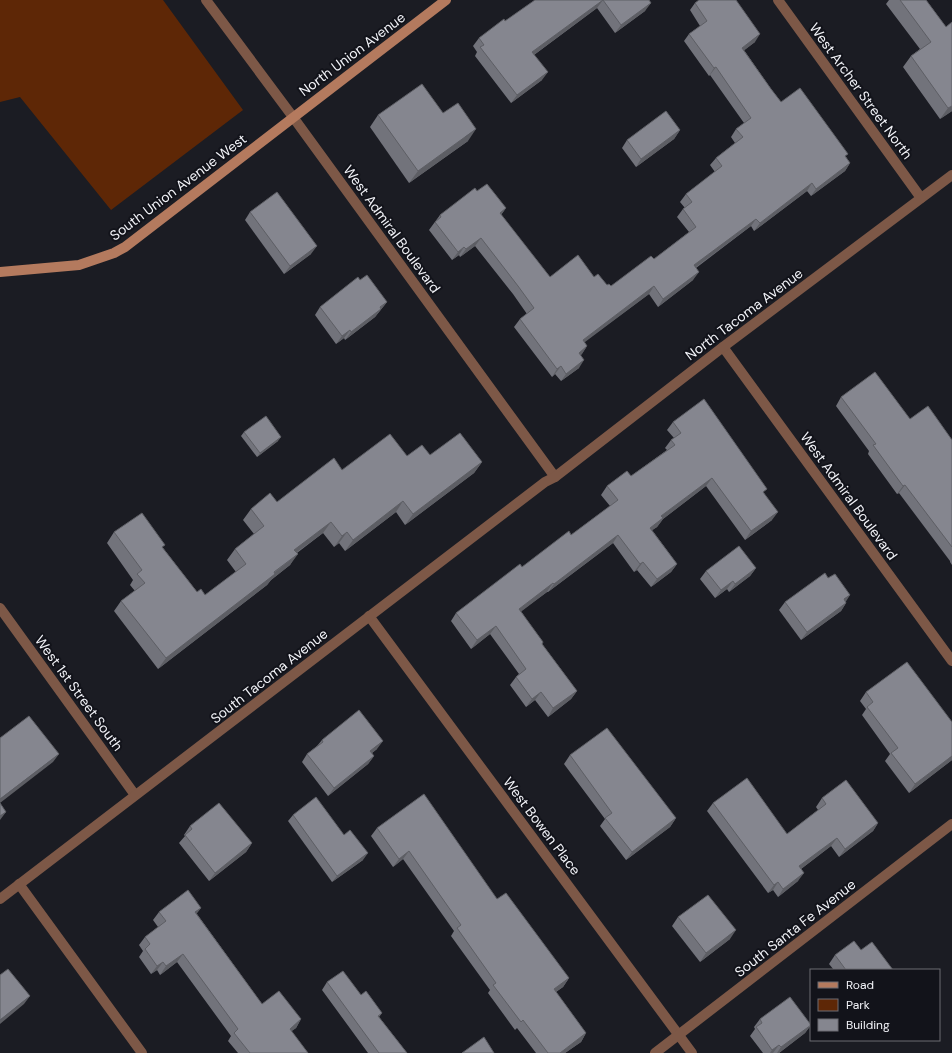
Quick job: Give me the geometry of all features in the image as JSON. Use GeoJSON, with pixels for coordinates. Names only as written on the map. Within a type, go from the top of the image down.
{"type":"FeatureCollection","features":[{"type":"Feature","properties":{"kind":"street","name":"West Admiral Boulevard"},"geometry":{"type":"LineString","coordinates":[[206,0],[555,477]]}},
{"type":"Feature","properties":{"kind":"street","name":"North Union Avenue"},"geometry":{"type":"LineString","coordinates":[[293,117],[446,0]]}},
{"type":"Feature","properties":{"kind":"street","name":"West Archer Street North"},"geometry":{"type":"LineString","coordinates":[[778,0],[921,198]]}},
{"type":"Feature","properties":{"kind":"street","name":"South Union Avenue West"},"geometry":{"type":"LineString","coordinates":[[0,272],[79,265],[114,253],[125,247],[293,117]]}},
{"type":"Feature","properties":{"kind":"street","name":"North Tacoma Avenue"},"geometry":{"type":"LineString","coordinates":[[555,477],[723,347],[952,175]]}},
{"type":"Feature","properties":{"kind":"street","name":"West Admiral Boulevard"},"geometry":{"type":"LineString","coordinates":[[723,347],[952,661]]}},
{"type":"Feature","properties":{"kind":"street","name":"South Tacoma Avenue"},"geometry":{"type":"LineString","coordinates":[[0,899],[545,482],[555,477]]}},
{"type":"Feature","properties":{"kind":"street","name":"West 1st Street South"},"geometry":{"type":"LineString","coordinates":[[0,608],[135,795]]}},
{"type":"Feature","properties":{"kind":"street","name":"West Bowen Place"},"geometry":{"type":"LineString","coordinates":[[369,616],[692,1053]]}},
{"type":"Feature","properties":{"kind":"street","name":"South Santa Fe Avenue"},"geometry":{"type":"LineString","coordinates":[[655,1053],[952,824]]}},
{"type":"Feature","properties":{"kind":"street"},"geometry":{"type":"LineString","coordinates":[[19,884],[142,1053]]}},
{"type":"Feature","properties":{"kind":"green space"},"geometry":{"type":"Polygon","coordinates":[[[0,0],[163,0],[243,110],[111,210],[20,97],[0,102],[0,0]]]}},
{"type":"Feature","properties":{"kind":"building"},"geometry":{"type":"Polygon","coordinates":[[[535,0],[603,0],[532,52],[548,72],[517,95],[480,47],[484,45],[479,38],[504,19],[505,21],[535,0]]]}},
{"type":"Feature","properties":{"kind":"building"},"geometry":{"type":"Polygon","coordinates":[[[603,0],[649,0],[651,3],[621,25],[603,0]]]}},
{"type":"Feature","properties":{"kind":"building"},"geometry":{"type":"Polygon","coordinates":[[[699,0],[736,0],[760,34],[742,48],[781,102],[800,88],[848,154],[845,156],[850,163],[816,189],[812,183],[760,223],[756,219],[694,265],[699,272],[663,299],[654,286],[583,340],[587,346],[579,353],[584,360],[566,374],[561,366],[557,369],[520,319],[534,308],[481,238],[466,249],[464,247],[458,252],[435,222],[441,217],[440,215],[475,188],[477,191],[487,184],[506,208],[500,213],[550,277],[578,255],[594,277],[598,274],[607,285],[609,284],[611,286],[651,256],[654,259],[696,227],[683,209],[692,202],[686,194],[722,166],[716,158],[743,137],[736,129],[751,118],[716,67],[714,68],[689,34],[707,21],[695,3],[699,0]]]}},
{"type":"Feature","properties":{"kind":"building"},"geometry":{"type":"Polygon","coordinates":[[[900,0],[926,0],[946,27],[952,22],[952,106],[948,108],[911,56],[931,42],[900,0]]]}},
{"type":"Feature","properties":{"kind":"building"},"geometry":{"type":"Polygon","coordinates":[[[422,84],[443,113],[458,103],[476,129],[418,171],[378,115],[422,84]]]}},
{"type":"Feature","properties":{"kind":"building"},"geometry":{"type":"Polygon","coordinates":[[[666,111],[680,130],[641,159],[627,140],[666,111]]]}},
{"type":"Feature","properties":{"kind":"building"},"geometry":{"type":"Polygon","coordinates":[[[277,192],[317,246],[290,266],[250,212],[277,192]]]}},
{"type":"Feature","properties":{"kind":"building"},"geometry":{"type":"Polygon","coordinates":[[[367,275],[387,302],[380,307],[381,309],[351,332],[350,330],[342,336],[320,307],[358,277],[360,280],[367,275]]]}},
{"type":"Feature","properties":{"kind":"building"},"geometry":{"type":"Polygon","coordinates":[[[875,372],[910,419],[928,406],[952,440],[952,547],[905,485],[903,486],[873,445],[876,444],[841,397],[875,372]]]}},
{"type":"Feature","properties":{"kind":"building"},"geometry":{"type":"Polygon","coordinates":[[[704,399],[767,489],[763,492],[778,512],[751,531],[712,478],[661,516],[663,518],[650,528],[677,564],[657,579],[643,562],[640,564],[618,535],[554,584],[553,583],[519,609],[543,642],[542,644],[577,691],[553,708],[541,692],[532,699],[516,677],[526,669],[496,626],[477,640],[456,613],[520,564],[522,567],[569,531],[571,535],[618,500],[607,486],[627,471],[631,476],[675,445],[671,440],[681,433],[673,422],[704,399]]]}},
{"type":"Feature","properties":{"kind":"building"},"geometry":{"type":"Polygon","coordinates":[[[266,416],[281,437],[260,453],[244,432],[266,416]]]}},
{"type":"Feature","properties":{"kind":"building"},"geometry":{"type":"Polygon","coordinates":[[[460,433],[482,462],[413,514],[403,501],[353,540],[347,532],[342,536],[331,522],[294,550],[298,554],[274,572],[275,574],[166,658],[121,601],[145,583],[137,574],[142,570],[114,532],[142,513],[165,545],[162,547],[197,592],[201,589],[205,595],[246,564],[235,549],[264,526],[251,509],[270,493],[277,502],[334,458],[342,470],[390,434],[407,456],[422,445],[430,455],[460,433]]]}},
{"type":"Feature","properties":{"kind":"building"},"geometry":{"type":"Polygon","coordinates":[[[739,546],[756,568],[735,584],[733,581],[721,590],[706,571],[739,546]]]}},
{"type":"Feature","properties":{"kind":"building"},"geometry":{"type":"Polygon","coordinates":[[[825,573],[828,578],[835,574],[850,595],[844,599],[846,603],[807,632],[785,602],[825,573]]]}},
{"type":"Feature","properties":{"kind":"building"},"geometry":{"type":"Polygon","coordinates":[[[907,662],[952,722],[952,756],[915,784],[891,753],[898,748],[867,707],[873,702],[866,692],[907,662]]]}},
{"type":"Feature","properties":{"kind":"building"},"geometry":{"type":"Polygon","coordinates":[[[359,710],[383,741],[370,751],[374,756],[334,788],[307,754],[359,710]]]}},
{"type":"Feature","properties":{"kind":"building"},"geometry":{"type":"Polygon","coordinates":[[[29,716],[59,754],[0,799],[0,738],[29,716]]]}},
{"type":"Feature","properties":{"kind":"building"},"geometry":{"type":"Polygon","coordinates":[[[607,728],[676,818],[632,852],[605,818],[612,813],[570,755],[607,728]]]}},
{"type":"Feature","properties":{"kind":"building"},"geometry":{"type":"Polygon","coordinates":[[[747,778],[787,834],[826,804],[822,798],[846,780],[878,823],[845,849],[837,838],[799,866],[804,873],[783,889],[778,882],[774,885],[713,803],[747,778]]]}},
{"type":"Feature","properties":{"kind":"building"},"geometry":{"type":"Polygon","coordinates":[[[424,794],[497,899],[506,893],[569,978],[554,989],[586,1033],[560,1053],[548,1053],[523,1020],[521,1022],[493,985],[496,983],[457,928],[461,925],[409,851],[399,859],[377,828],[424,794]]]}},
{"type":"Feature","properties":{"kind":"building"},"geometry":{"type":"Polygon","coordinates":[[[316,797],[344,835],[350,830],[368,853],[337,876],[293,815],[316,797]]]}},
{"type":"Feature","properties":{"kind":"building"},"geometry":{"type":"Polygon","coordinates":[[[0,803],[6,812],[0,816],[0,803]]]}},
{"type":"Feature","properties":{"kind":"building"},"geometry":{"type":"Polygon","coordinates":[[[219,803],[252,843],[215,873],[185,835],[192,829],[190,826],[219,803]]]}},
{"type":"Feature","properties":{"kind":"building"},"geometry":{"type":"Polygon","coordinates":[[[188,890],[201,908],[195,912],[262,1004],[279,991],[301,1019],[290,1029],[308,1053],[250,1053],[234,1033],[238,1029],[183,954],[166,966],[163,962],[157,966],[145,949],[150,944],[145,937],[166,921],[159,912],[188,890]]]}},
{"type":"Feature","properties":{"kind":"building"},"geometry":{"type":"Polygon","coordinates":[[[708,895],[736,930],[706,953],[678,917],[708,895]]]}},
{"type":"Feature","properties":{"kind":"building"},"geometry":{"type":"Polygon","coordinates":[[[854,941],[861,950],[872,942],[892,969],[845,969],[835,955],[854,941]]]}},
{"type":"Feature","properties":{"kind":"building"},"geometry":{"type":"Polygon","coordinates":[[[8,969],[30,996],[0,1020],[0,975],[8,969]]]}},
{"type":"Feature","properties":{"kind":"building"},"geometry":{"type":"Polygon","coordinates":[[[343,971],[361,995],[366,991],[382,1013],[378,1016],[407,1053],[379,1053],[327,982],[343,971]]]}},
{"type":"Feature","properties":{"kind":"building"},"geometry":{"type":"Polygon","coordinates":[[[790,997],[810,1026],[781,1047],[779,1045],[772,1050],[756,1027],[762,1023],[760,1019],[790,997]]]}},
{"type":"Feature","properties":{"kind":"building"},"geometry":{"type":"Polygon","coordinates":[[[484,1037],[494,1053],[462,1053],[484,1037]]]}}]}
